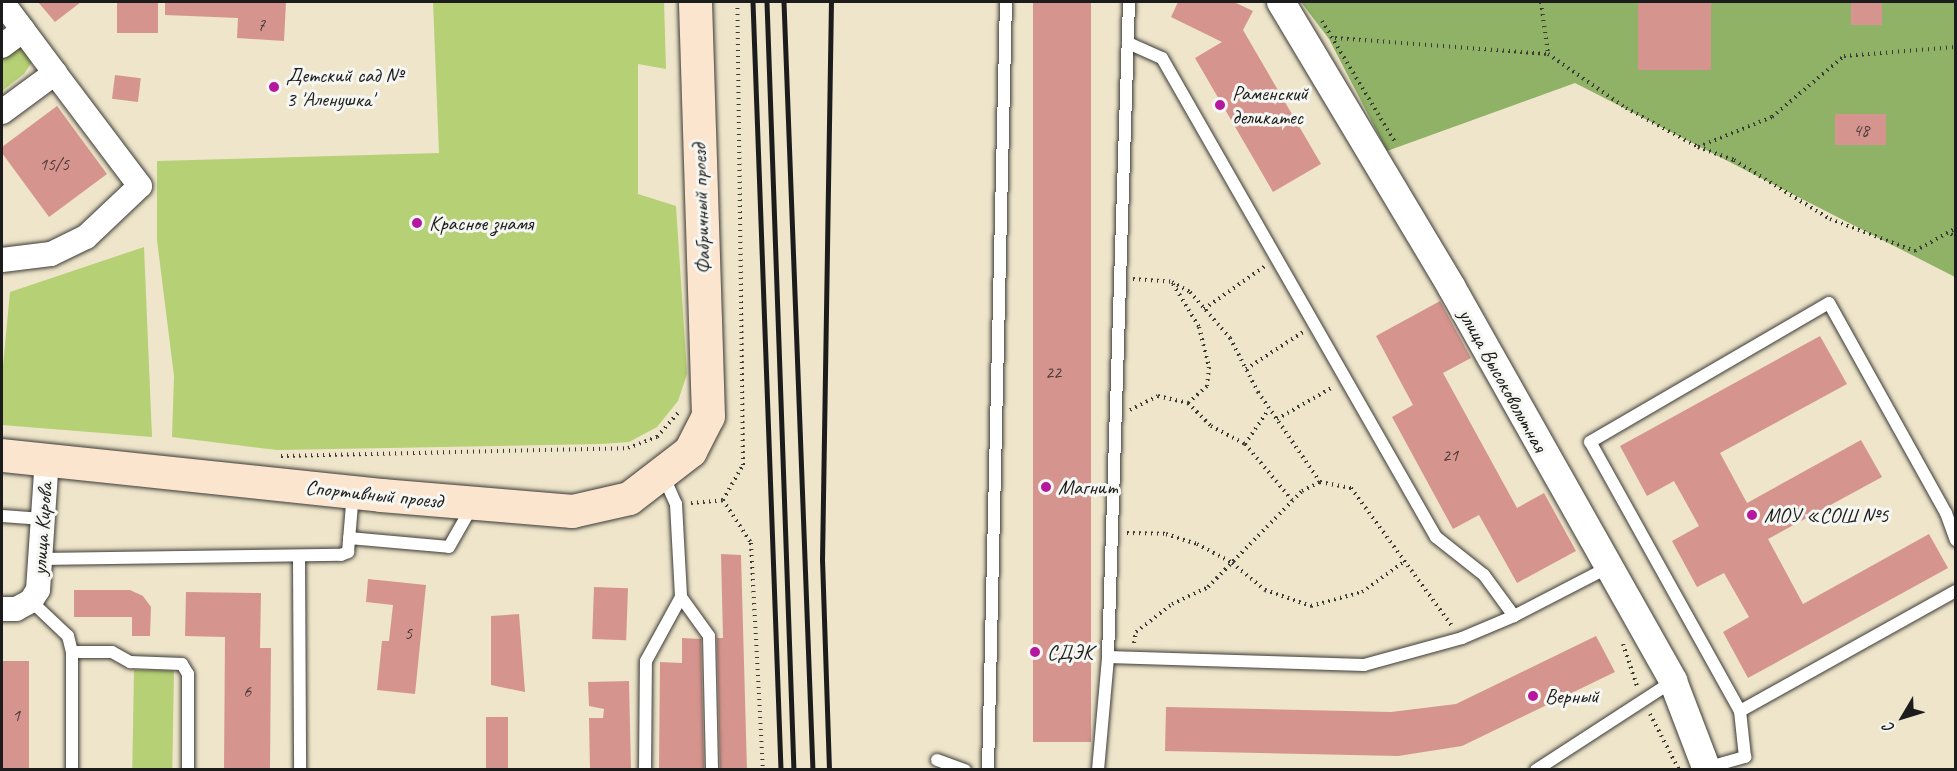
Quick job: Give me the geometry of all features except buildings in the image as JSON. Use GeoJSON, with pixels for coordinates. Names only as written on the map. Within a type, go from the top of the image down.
{"type":"FeatureCollection","features":[{"type":"Feature","properties":{"kind":"main road","name":"Фабричный проезд"},"geometry":{"type":"LineString","coordinates":[[694,2],[697,411]]}},
{"type":"Feature","properties":{"kind":"main road","name":"Спортивный проезд"},"geometry":{"type":"LineString","coordinates":[[2,455],[353,492],[572,511],[629,498],[663,473],[690,451],[697,411]]}},
{"type":"Feature","properties":{"kind":"street"},"geometry":{"type":"LineString","coordinates":[[2,2],[140,186],[86,237],[51,254],[2,260]]}},
{"type":"Feature","properties":{"kind":"street","name":"улица Высоковольтная"},"geometry":{"type":"LineString","coordinates":[[1281,2],[1335,89],[1673,681],[1707,769]]}},
{"type":"Feature","properties":{"kind":"street"},"geometry":{"type":"LineString","coordinates":[[2,46],[23,30]]}},
{"type":"Feature","properties":{"kind":"street"},"geometry":{"type":"LineString","coordinates":[[2,112],[55,72]]}},
{"type":"Feature","properties":{"kind":"street","name":"улица Кирова"},"geometry":{"type":"LineString","coordinates":[[2,609],[16,609],[31,601],[38,590],[47,459]]}},
{"type":"Feature","properties":{"kind":"lane"},"geometry":{"type":"LineString","coordinates":[[988,770],[1006,2]]}},
{"type":"Feature","properties":{"kind":"lane"},"geometry":{"type":"LineString","coordinates":[[1098,770],[1108,657],[1129,2]]}},
{"type":"Feature","properties":{"kind":"lane"},"geometry":{"type":"LineString","coordinates":[[1128,44],[1162,58],[1278,258],[1344,380],[1436,537],[1484,575],[1514,616]]}},
{"type":"Feature","properties":{"kind":"lane"},"geometry":{"type":"LineString","coordinates":[[1707,769],[1745,757],[1740,711],[1590,442],[1829,303],[1951,513],[1956,540]]}},
{"type":"Feature","properties":{"kind":"lane"},"geometry":{"type":"LineString","coordinates":[[645,770],[646,661],[681,597],[676,504],[663,473]]}},
{"type":"Feature","properties":{"kind":"lane"},"geometry":{"type":"LineString","coordinates":[[40,559],[345,555],[349,538],[353,492]]}},
{"type":"Feature","properties":{"kind":"lane"},"geometry":{"type":"LineString","coordinates":[[349,538],[449,547],[475,503]]}},
{"type":"Feature","properties":{"kind":"lane"},"geometry":{"type":"LineString","coordinates":[[2,516],[43,519]]}},
{"type":"Feature","properties":{"kind":"lane"},"geometry":{"type":"LineString","coordinates":[[299,556],[300,770]]}},
{"type":"Feature","properties":{"kind":"lane"},"geometry":{"type":"LineString","coordinates":[[1108,657],[1364,664],[1462,638],[1514,616],[1609,567]]}},
{"type":"Feature","properties":{"kind":"lane"},"geometry":{"type":"LineString","coordinates":[[1740,711],[1956,591]]}},
{"type":"Feature","properties":{"kind":"lane"},"geometry":{"type":"LineString","coordinates":[[681,597],[709,636],[712,770]]}},
{"type":"Feature","properties":{"kind":"lane"},"geometry":{"type":"LineString","coordinates":[[31,601],[68,636],[72,652],[72,770]]}},
{"type":"Feature","properties":{"kind":"lane"},"geometry":{"type":"LineString","coordinates":[[72,652],[112,652],[130,662],[182,664],[188,674],[188,770]]}},
{"type":"Feature","properties":{"kind":"lane"},"geometry":{"type":"LineString","coordinates":[[1536,770],[1673,681]]}},
{"type":"Feature","properties":{"kind":"lane"},"geometry":{"type":"LineString","coordinates":[[937,760],[965,770]]}},
{"type":"Feature","properties":{"kind":"path"},"geometry":{"type":"LineString","coordinates":[[723,500],[743,465],[738,2]]}},
{"type":"Feature","properties":{"kind":"path"},"geometry":{"type":"LineString","coordinates":[[1541,2],[1548,54]]}},
{"type":"Feature","properties":{"kind":"path"},"geometry":{"type":"LineString","coordinates":[[1335,89],[1335,36],[1548,54],[1626,108],[1698,147],[1734,160],[1830,219],[1915,251],[1951,234],[1956,228]]}},
{"type":"Feature","properties":{"kind":"path"},"geometry":{"type":"LineString","coordinates":[[1698,147],[1772,117],[1844,56],[1956,47]]}},
{"type":"Feature","properties":{"kind":"path"},"geometry":{"type":"LineString","coordinates":[[1951,234],[1956,238]]}},
{"type":"Feature","properties":{"kind":"path"},"geometry":{"type":"LineString","coordinates":[[1204,309],[1278,258]]}},
{"type":"Feature","properties":{"kind":"path"},"geometry":{"type":"LineString","coordinates":[[1119,278],[1172,282],[1190,292],[1230,338],[1269,409],[1320,482]]}},
{"type":"Feature","properties":{"kind":"path"},"geometry":{"type":"LineString","coordinates":[[1172,282],[1199,327],[1209,366],[1207,386],[1188,403]]}},
{"type":"Feature","properties":{"kind":"path"},"geometry":{"type":"LineString","coordinates":[[1246,369],[1315,326]]}},
{"type":"Feature","properties":{"kind":"path"},"geometry":{"type":"LineString","coordinates":[[1277,419],[1344,380]]}},
{"type":"Feature","properties":{"kind":"path"},"geometry":{"type":"LineString","coordinates":[[1115,413],[1143,406],[1158,396],[1188,403],[1211,426],[1245,444],[1292,500]]}},
{"type":"Feature","properties":{"kind":"path"},"geometry":{"type":"LineString","coordinates":[[1245,444],[1269,409]]}},
{"type":"Feature","properties":{"kind":"path"},"geometry":{"type":"LineString","coordinates":[[275,456],[311,458],[628,448],[657,437],[697,411]]}},
{"type":"Feature","properties":{"kind":"path"},"geometry":{"type":"LineString","coordinates":[[1132,658],[1136,632],[1172,604],[1208,587],[1292,500],[1320,482],[1351,488],[1462,638]]}},
{"type":"Feature","properties":{"kind":"path"},"geometry":{"type":"LineString","coordinates":[[676,504],[723,500]]}},
{"type":"Feature","properties":{"kind":"path"},"geometry":{"type":"LineString","coordinates":[[723,500],[751,543],[763,770]]}},
{"type":"Feature","properties":{"kind":"path"},"geometry":{"type":"LineString","coordinates":[[1111,533],[1166,534],[1232,563],[1265,590],[1311,606],[1362,592],[1405,561]]}},
{"type":"Feature","properties":{"kind":"green space","name":"Красное знамя"},"geometry":{"type":"Polygon","coordinates":[[[433,2],[664,2],[666,69],[638,64],[638,194],[676,206],[687,374],[678,401],[657,427],[629,442],[601,444],[277,450],[172,437],[174,376],[157,240],[157,161],[439,153],[433,2]]]}},
{"type":"Feature","properties":{"kind":"green space"},"geometry":{"type":"Polygon","coordinates":[[[1301,2],[1955,2],[1955,277],[1575,83],[1387,151],[1329,39],[1301,2]]]}},
{"type":"Feature","properties":{"kind":"green space"},"geometry":{"type":"Polygon","coordinates":[[[27,45],[36,56],[24,74],[2,91],[2,58],[13,48],[27,45]]]}},
{"type":"Feature","properties":{"kind":"green space"},"geometry":{"type":"Polygon","coordinates":[[[144,247],[152,437],[2,425],[2,376],[10,292],[144,247]]]}},
{"type":"Feature","properties":{"kind":"green space"},"geometry":{"type":"Polygon","coordinates":[[[134,670],[174,671],[172,770],[132,769],[134,670]]]}},
{"type":"Feature","properties":{"kind":"railway"},"geometry":{"type":"LineString","coordinates":[[753,2],[781,770]]}},
{"type":"Feature","properties":{"kind":"railway"},"geometry":{"type":"LineString","coordinates":[[767,2],[794,770]]}},
{"type":"Feature","properties":{"kind":"railway"},"geometry":{"type":"LineString","coordinates":[[784,2],[813,770]]}},
{"type":"Feature","properties":{"kind":"railway"},"geometry":{"type":"LineString","coordinates":[[829,770],[822,561],[831,2]]}},
{"type":"Feature","properties":{"kind":"place","name":"Детский сад № 3 'Аленушка'"},"geometry":{"type":"Point","coordinates":[274,87]}},
{"type":"Feature","properties":{"kind":"place","name":"Раменский деликатес"},"geometry":{"type":"Point","coordinates":[1220,105]}},
{"type":"Feature","properties":{"kind":"place","name":"Красное знамя"},"geometry":{"type":"Point","coordinates":[417,223]}},
{"type":"Feature","properties":{"kind":"place","name":"Магнит"},"geometry":{"type":"Point","coordinates":[1046,487]}},
{"type":"Feature","properties":{"kind":"place","name":"МОУ «СОШ №5"},"geometry":{"type":"Point","coordinates":[1752,515]}},
{"type":"Feature","properties":{"kind":"place","name":"СДЭК"},"geometry":{"type":"Point","coordinates":[1035,652]}},
{"type":"Feature","properties":{"kind":"place","name":"Верный"},"geometry":{"type":"Point","coordinates":[1533,696]}}]}
